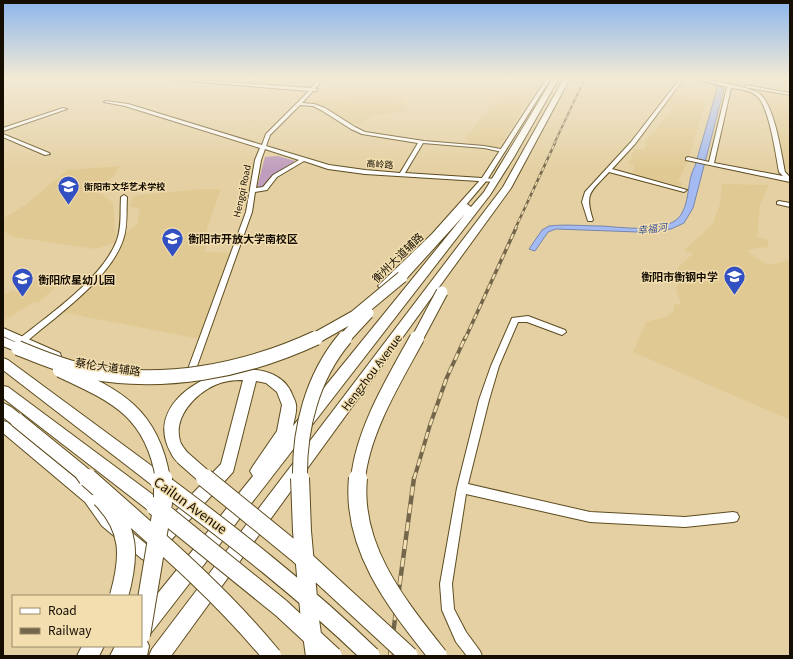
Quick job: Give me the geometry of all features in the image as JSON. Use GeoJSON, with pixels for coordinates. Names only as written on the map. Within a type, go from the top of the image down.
{"type":"FeatureCollection","features":[{"type":"Feature","properties":{"kind":"highway","name":"Hengzhou Avenue"},"geometry":{"type":"LineString","coordinates":[[142,628],[458,230],[536,109]]}},
{"type":"Feature","properties":{"kind":"highway","name":"Hengzhou Avenue"},"geometry":{"type":"LineString","coordinates":[[159,656],[475,234],[507,188],[550,109]]}},
{"type":"Feature","properties":{"kind":"highway"},"geometry":{"type":"LineString","coordinates":[[315,656],[299,504],[301,437],[307,410],[316,386],[328,362],[341,343],[479,194],[490,179]]}},
{"type":"Feature","properties":{"kind":"highway"},"geometry":{"type":"LineString","coordinates":[[438,656],[406,616],[386,587],[375,566],[360,527],[357,497],[359,469],[366,442],[403,364],[475,234]]}},
{"type":"Feature","properties":{"kind":"highway"},"geometry":{"type":"LineString","coordinates":[[3,341],[20,345],[63,366],[109,375],[143,377],[210,372],[262,360],[310,341],[356,315],[402,277]]}},
{"type":"Feature","properties":{"kind":"highway"},"geometry":{"type":"LineString","coordinates":[[20,345],[122,403],[139,419],[150,435],[158,459],[164,487],[149,596],[142,630]]}},
{"type":"Feature","properties":{"kind":"highway","name":"Cailun Avenue"},"geometry":{"type":"LineString","coordinates":[[3,363],[238,539],[337,622],[371,656]]}},
{"type":"Feature","properties":{"kind":"highway"},"geometry":{"type":"LineString","coordinates":[[147,554],[228,468],[252,367]]}},
{"type":"Feature","properties":{"kind":"highway"},"geometry":{"type":"LineString","coordinates":[[214,538],[286,428],[289,413],[289,400],[274,382],[262,376],[248,374],[226,376],[204,384],[192,392],[175,414],[172,429],[173,443],[182,458],[204,478],[280,538],[342,592],[408,656]]}},
{"type":"Feature","properties":{"kind":"highway","name":"Cailun Avenue"},"geometry":{"type":"LineString","coordinates":[[3,391],[154,505],[275,603],[333,656]]}},
{"type":"Feature","properties":{"kind":"highway"},"geometry":{"type":"LineString","coordinates":[[3,408],[8,422],[81,472],[179,559],[258,639],[272,656]]}},
{"type":"Feature","properties":{"kind":"highway"},"geometry":{"type":"LineString","coordinates":[[81,472],[117,518],[128,545],[125,577],[119,595]]}},
{"type":"Feature","properties":{"kind":"highway"},"geometry":{"type":"LineString","coordinates":[[167,656],[186,620]]}},
{"type":"Feature","properties":{"kind":"highway"},"geometry":{"type":"LineString","coordinates":[[87,656],[93,647]]}},
{"type":"Feature","properties":{"kind":"highway"},"geometry":{"type":"LineString","coordinates":[[120,656],[127,647]]}},
{"type":"Feature","properties":{"kind":"main road","name":"衡州大道辅路"},"geometry":{"type":"LineString","coordinates":[[194,369],[252,367],[322,330],[365,302],[435,236],[490,179],[504,150],[530,109]]}},
{"type":"Feature","properties":{"kind":"main road","name":"蔡伦大道辅路"},"geometry":{"type":"LineString","coordinates":[[3,332],[20,345],[77,363],[109,369],[142,372],[194,369]]}},
{"type":"Feature","properties":{"kind":"main road"},"geometry":{"type":"LineString","coordinates":[[8,422],[90,498],[107,521],[147,554]]}},
{"type":"Feature","properties":{"kind":"street"},"geometry":{"type":"LineString","coordinates":[[3,130],[65,109]]}},
{"type":"Feature","properties":{"kind":"street","name":"高岭路"},"geometry":{"type":"LineString","coordinates":[[138,109],[328,167],[365,172],[490,179]]}},
{"type":"Feature","properties":{"kind":"street","name":"Hengqi Road"},"geometry":{"type":"LineString","coordinates":[[265,147],[268,135],[295,109]]}},
{"type":"Feature","properties":{"kind":"street","name":"Hengqi Road"},"geometry":{"type":"LineString","coordinates":[[194,369],[249,212],[258,160],[272,136],[298,109]]}},
{"type":"Feature","properties":{"kind":"street"},"geometry":{"type":"LineString","coordinates":[[322,109],[364,133],[421,142],[504,150]]}},
{"type":"Feature","properties":{"kind":"street"},"geometry":{"type":"LineString","coordinates":[[590,220],[585,204],[585,197],[633,143],[659,109]]}},
{"type":"Feature","properties":{"kind":"street"},"geometry":{"type":"LineString","coordinates":[[710,164],[723,109]]}},
{"type":"Feature","properties":{"kind":"street"},"geometry":{"type":"LineString","coordinates":[[766,109],[772,122],[782,172],[789,180]]}},
{"type":"Feature","properties":{"kind":"street"},"geometry":{"type":"LineString","coordinates":[[3,135],[47,154]]}},
{"type":"Feature","properties":{"kind":"street"},"geometry":{"type":"LineString","coordinates":[[402,174],[421,142]]}},
{"type":"Feature","properties":{"kind":"street"},"geometry":{"type":"LineString","coordinates":[[254,190],[265,189],[275,176],[302,160]]}},
{"type":"Feature","properties":{"kind":"street"},"geometry":{"type":"LineString","coordinates":[[690,160],[789,180]]}},
{"type":"Feature","properties":{"kind":"street"},"geometry":{"type":"LineString","coordinates":[[608,170],[684,190]]}},
{"type":"Feature","properties":{"kind":"street"},"geometry":{"type":"LineString","coordinates":[[20,345],[104,268],[119,242],[122,232],[124,197]]}},
{"type":"Feature","properties":{"kind":"street"},"geometry":{"type":"LineString","coordinates":[[779,203],[790,205]]}},
{"type":"Feature","properties":{"kind":"street"},"geometry":{"type":"LineString","coordinates":[[475,656],[461,637],[448,610],[446,584],[462,488],[488,386],[515,320],[528,319],[562,332]]}},
{"type":"Feature","properties":{"kind":"street"},"geometry":{"type":"LineString","coordinates":[[462,488],[590,517],[685,522],[733,517]]}},
{"type":"Feature","properties":{"kind":"shaded area"},"geometry":{"type":"Polygon","coordinates":[[[326,109],[406,109],[404,112],[373,115],[360,125],[346,121],[326,109]]]}},
{"type":"Feature","properties":{"kind":"shaded area"},"geometry":{"type":"Polygon","coordinates":[[[489,109],[523,109],[498,148],[467,145],[470,140],[465,139],[489,109]]]}},
{"type":"Feature","properties":{"kind":"shaded area"},"geometry":{"type":"Polygon","coordinates":[[[667,109],[704,109],[688,161],[678,181],[682,183],[682,187],[634,174],[632,172],[635,165],[628,163],[633,156],[631,155],[634,149],[644,149],[647,145],[644,144],[671,110],[667,109]]]}},
{"type":"Feature","properties":{"kind":"shaded area"},"geometry":{"type":"Polygon","coordinates":[[[771,109],[790,109],[790,171],[786,167],[771,109]]]}},
{"type":"Feature","properties":{"kind":"shaded area"},"geometry":{"type":"Polygon","coordinates":[[[278,156],[295,161],[274,174],[263,188],[257,188],[265,157],[278,156]]]}},
{"type":"Feature","properties":{"kind":"shaded area","name":"衡阳市文华艺术学校"},"geometry":{"type":"Polygon","coordinates":[[[121,166],[114,173],[116,174],[98,189],[98,191],[113,203],[116,240],[114,243],[96,249],[14,237],[3,231],[3,219],[28,203],[67,170],[121,166]]]}},
{"type":"Feature","properties":{"kind":"shaded area","name":"衡阳市衡钢中学"},"geometry":{"type":"Polygon","coordinates":[[[722,184],[769,185],[760,205],[757,237],[768,240],[768,247],[747,251],[767,265],[790,260],[790,420],[633,352],[646,322],[666,317],[673,312],[675,304],[681,305],[676,288],[680,282],[672,278],[679,266],[693,254],[684,250],[713,224],[720,204],[722,184]]]}},
{"type":"Feature","properties":{"kind":"shaded area","name":"衡阳市开放大学南校区"},"geometry":{"type":"Polygon","coordinates":[[[204,189],[221,189],[207,228],[207,233],[212,235],[204,252],[232,253],[200,339],[61,312],[107,269],[121,248],[123,235],[137,224],[140,208],[130,207],[132,197],[138,195],[204,189]]]}},
{"type":"Feature","properties":{"kind":"shaded area","name":"衡阳欣星幼儿园"},"geometry":{"type":"Polygon","coordinates":[[[46,274],[64,281],[37,303],[34,302],[3,321],[3,295],[13,290],[17,292],[46,274]]]}},
{"type":"Feature","properties":{"kind":"water","name":"幸福河"},"geometry":{"type":"Polygon","coordinates":[[[711,109],[719,109],[693,208],[684,223],[671,229],[638,232],[556,229],[548,232],[535,251],[529,249],[542,230],[549,226],[575,225],[645,228],[657,227],[676,220],[685,208],[692,171],[695,166],[711,109]]]}},
{"type":"Feature","properties":{"kind":"railway"},"geometry":{"type":"LineString","coordinates":[[554,144],[571,109]]}},
{"type":"Feature","properties":{"kind":"railway"},"geometry":{"type":"LineString","coordinates":[[515,229],[555,143]]}},
{"type":"Feature","properties":{"kind":"railway"},"geometry":{"type":"LineString","coordinates":[[465,339],[516,228]]}},
{"type":"Feature","properties":{"kind":"railway"},"geometry":{"type":"LineString","coordinates":[[414,479],[430,425],[447,377],[465,338]]}},
{"type":"Feature","properties":{"kind":"railway"},"geometry":{"type":"LineString","coordinates":[[390,656],[414,478]]}},
{"type":"Feature","properties":{"kind":"place","name":"衡阳市文华艺术学校"},"geometry":{"type":"Point","coordinates":[69,206]}},
{"type":"Feature","properties":{"kind":"place","name":"衡阳市开放大学南校区"},"geometry":{"type":"Point","coordinates":[172,258]}},
{"type":"Feature","properties":{"kind":"place","name":"衡阳市衡钢中学"},"geometry":{"type":"Point","coordinates":[734,296]}},
{"type":"Feature","properties":{"kind":"place","name":"衡阳欣星幼儿园"},"geometry":{"type":"Point","coordinates":[22,298]}}]}
